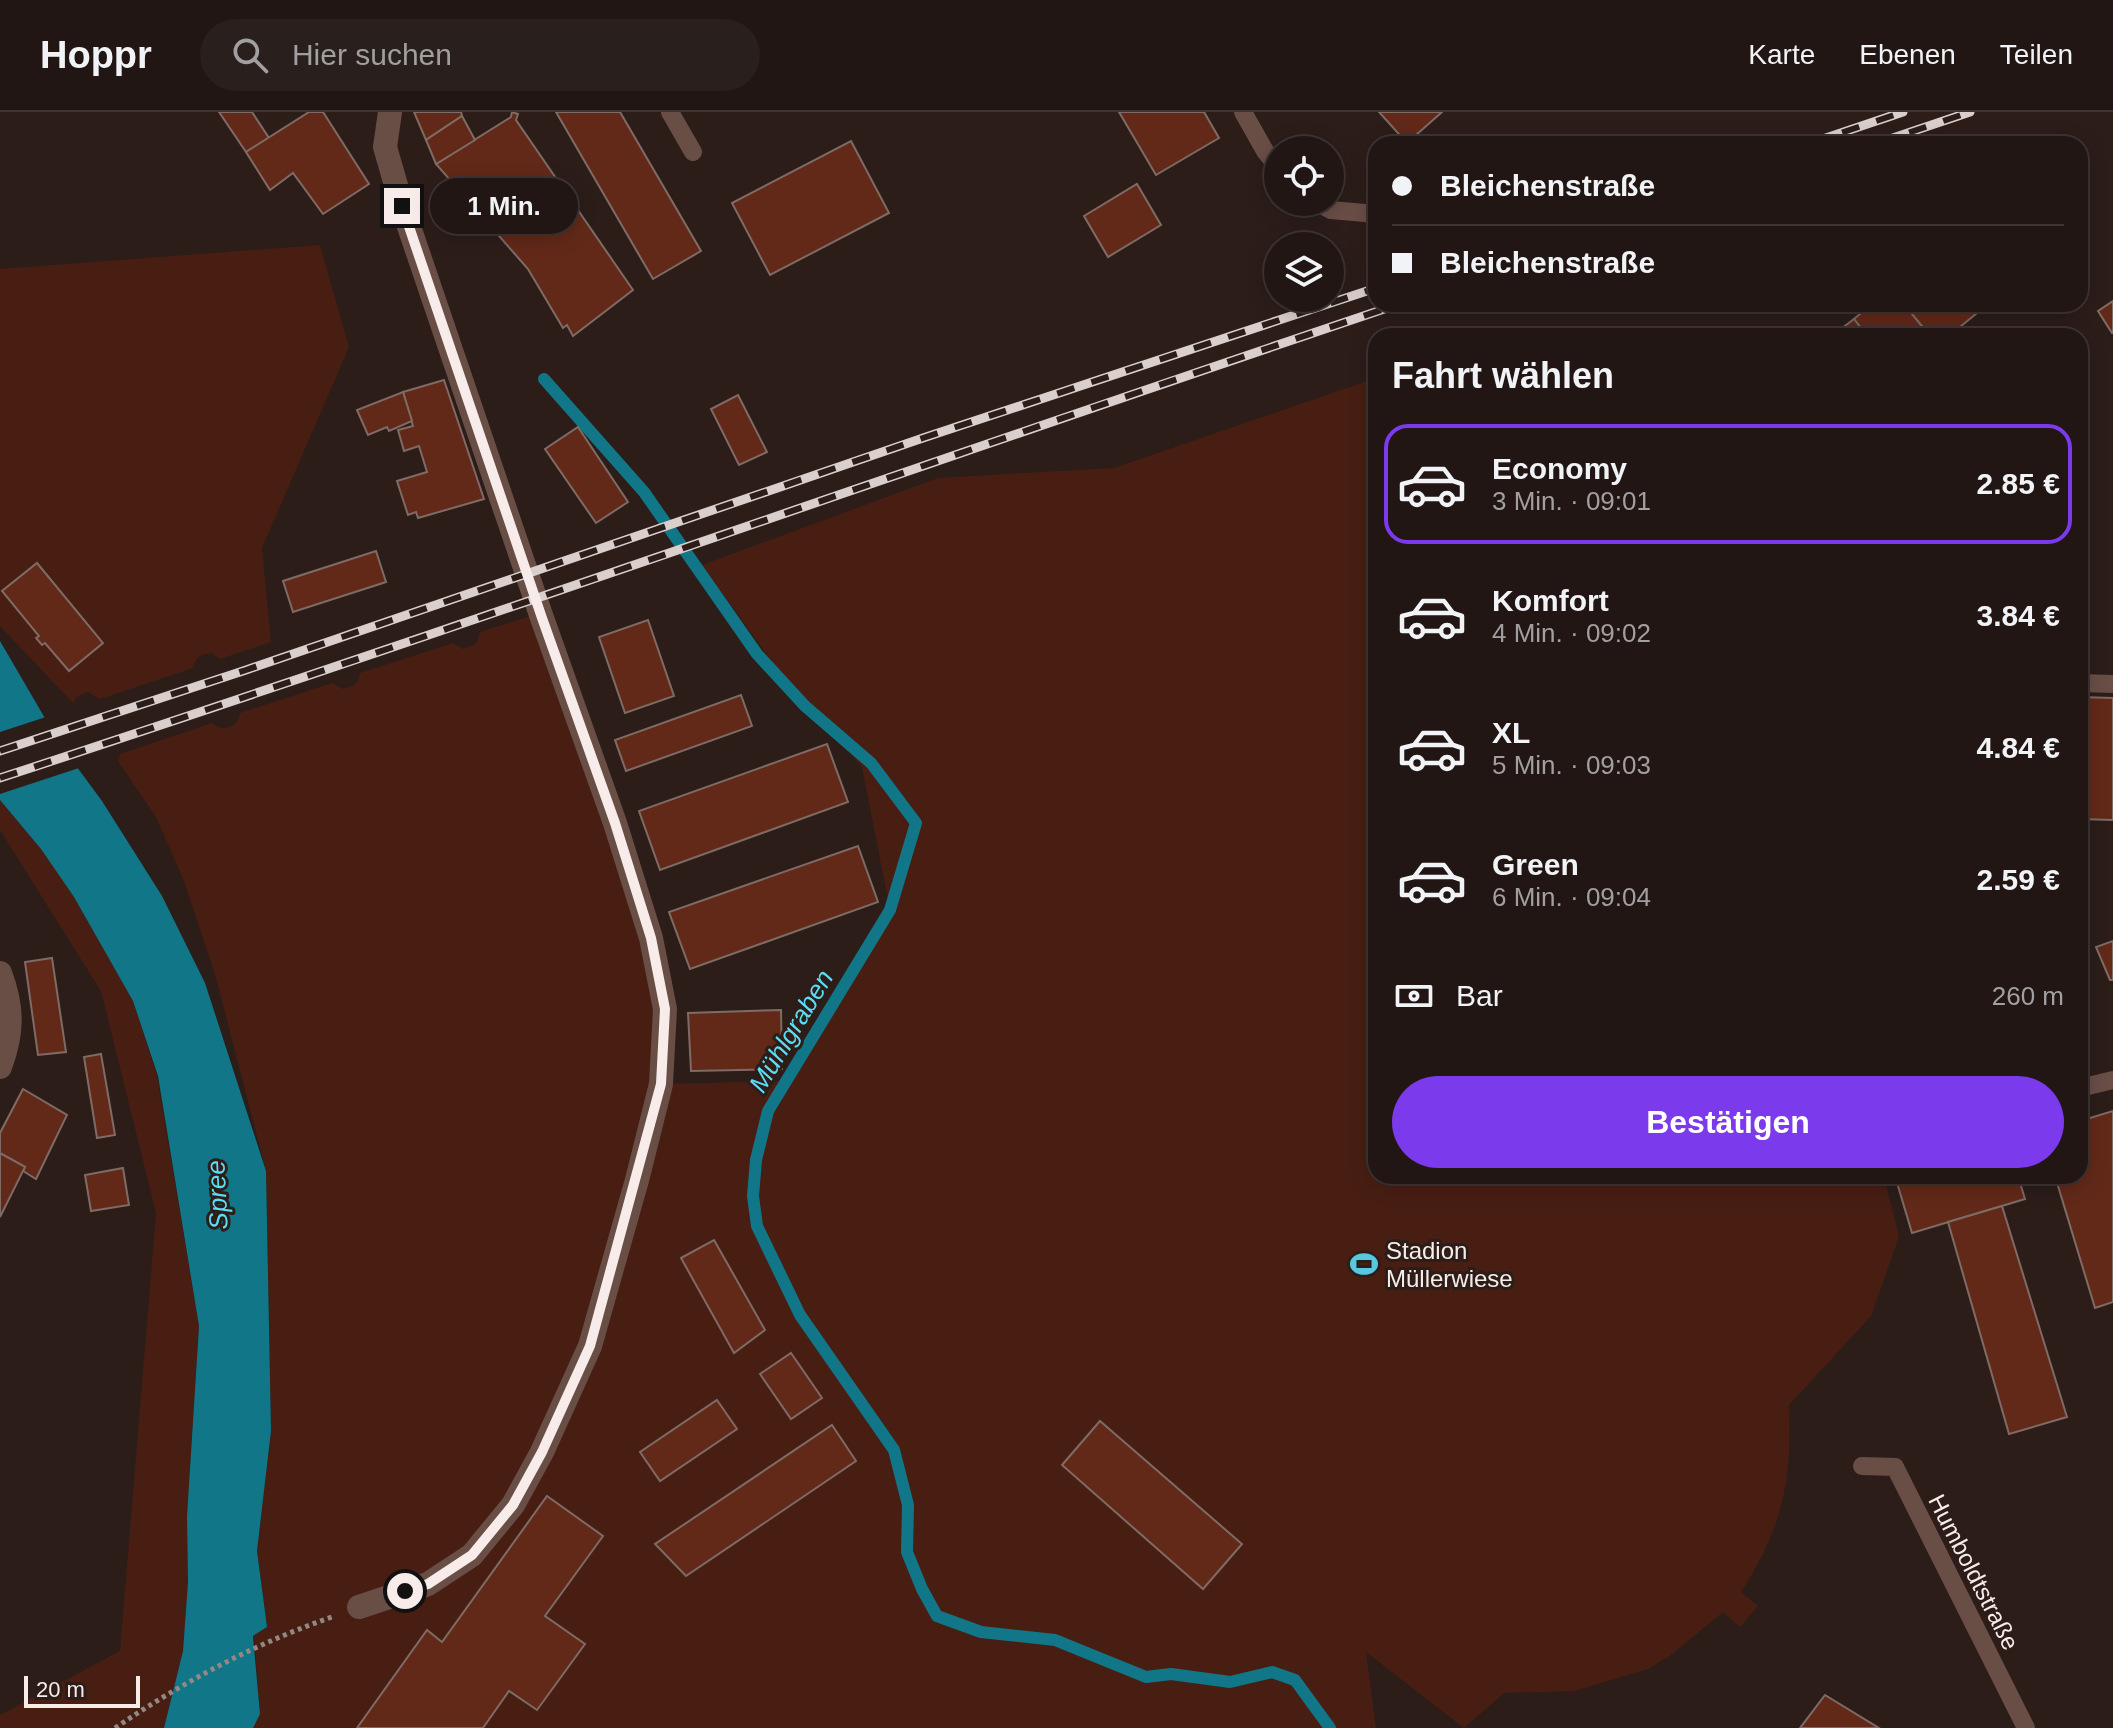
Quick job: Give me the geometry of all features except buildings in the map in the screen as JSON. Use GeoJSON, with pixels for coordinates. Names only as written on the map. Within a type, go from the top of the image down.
{"type":"FeatureCollection","features":[{"type":"Feature","properties":{"kind":"street"},"geometry":{"type":"LineString","coordinates":[[359,1607],[428,1584],[472,1555],[513,1505],[542,1452],[590,1346],[637,1180],[661,1084],[665,1009],[651,938],[615,823],[402,206],[385,147],[390,112]]}},
{"type":"Feature","properties":{"kind":"street"},"geometry":{"type":"LineString","coordinates":[[0,973],[9,996],[11,1025],[0,1067]]}},
{"type":"Feature","properties":{"kind":"lane"},"geometry":{"type":"LineString","coordinates":[[670,112],[693,152]]}},
{"type":"Feature","properties":{"kind":"lane"},"geometry":{"type":"LineString","coordinates":[[1243,112],[1264,149]]}},
{"type":"Feature","properties":{"kind":"lane"},"geometry":{"type":"LineString","coordinates":[[1344,211],[1368,213]]}},
{"type":"Feature","properties":{"kind":"lane"},"geometry":{"type":"LineString","coordinates":[[2088,683],[2113,684]]}},
{"type":"Feature","properties":{"kind":"lane"},"geometry":{"type":"LineString","coordinates":[[2088,1086],[2113,1080]]}},
{"type":"Feature","properties":{"kind":"lane","name":"Humboldtstraße"},"geometry":{"type":"LineString","coordinates":[[1862,1466],[1895,1467],[2026,1728]]}},
{"type":"Feature","properties":{"kind":"path"},"geometry":{"type":"LineString","coordinates":[[115,1728],[214,1666],[279,1636],[359,1607]]}},
{"type":"Feature","properties":{"kind":"shaded area"},"geometry":{"type":"Polygon","coordinates":[[[320,245],[349,347],[262,548],[271,642],[220,659],[212,653],[205,654],[197,659],[193,668],[100,699],[88,692],[76,697],[73,703],[0,626],[0,269],[320,245]]]}},
{"type":"Feature","properties":{"kind":"shaded area"},"geometry":{"type":"Polygon","coordinates":[[[1368,381],[1368,1184],[1886,1184],[1899,1237],[1871,1316],[1789,1405],[1789,1457],[1782,1503],[1767,1546],[1741,1592],[1758,1606],[1740,1627],[1723,1612],[1671,1655],[1648,1669],[1574,1691],[1504,1693],[1464,1728],[1366,1652],[1376,1728],[253,1728],[260,1714],[254,1636],[267,1627],[257,1551],[271,1432],[266,1171],[215,974],[184,881],[156,817],[118,761],[120,754],[212,723],[217,727],[229,727],[235,724],[240,713],[332,683],[343,689],[352,686],[360,673],[453,643],[463,649],[476,644],[480,632],[540,613],[651,938],[661,1084],[786,1081],[890,910],[862,767],[776,667],[702,565],[938,478],[1114,468],[1368,381]]]}},
{"type":"Feature","properties":{"kind":"shaded area"},"geometry":{"type":"Polygon","coordinates":[[[0,800],[41,849],[74,897],[133,1001],[157,1076],[199,1326],[187,1516],[188,1582],[183,1651],[164,1728],[0,1728],[0,1715],[120,1651],[156,1213],[101,991],[0,830],[0,800]]]}},
{"type":"Feature","properties":{"kind":"water","name":"Spree"},"geometry":{"type":"Polygon","coordinates":[[[0,641],[60,744],[102,801],[162,896],[205,983],[266,1171],[271,1431],[257,1551],[267,1627],[253,1636],[260,1714],[253,1728],[164,1728],[183,1651],[188,1582],[187,1516],[199,1326],[158,1076],[133,1001],[74,897],[41,849],[0,800],[0,641]]]}},
{"type":"Feature","properties":{"kind":"pier"},"geometry":{"type":"Polygon","coordinates":[[[49,716],[82,767],[0,794],[0,732],[49,716]]]}},
{"type":"Feature","properties":{"kind":"waterway","name":"Mühlgraben"},"geometry":{"type":"LineString","coordinates":[[544,379],[644,492],[757,654],[805,706],[871,763],[916,823],[890,910],[768,1111],[756,1160],[753,1196],[757,1226],[800,1315],[894,1450],[908,1505],[907,1552],[937,1616],[981,1632],[1055,1640],[1146,1677],[1171,1674],[1230,1682],[1272,1672],[1295,1680],[1330,1728]]}},
{"type":"Feature","properties":{"kind":"railway"},"geometry":{"type":"LineString","coordinates":[[1832,136],[1903,112]]}},
{"type":"Feature","properties":{"kind":"railway"},"geometry":{"type":"LineString","coordinates":[[1899,136],[1970,112]]}},
{"type":"Feature","properties":{"kind":"railway"},"geometry":{"type":"LineString","coordinates":[[0,751],[1368,291]]}},
{"type":"Feature","properties":{"kind":"railway"},"geometry":{"type":"LineString","coordinates":[[0,778],[1375,312]]}},
{"type":"Feature","properties":{"kind":"place","name":"Stadion Müllerwiese"},"geometry":{"type":"Point","coordinates":[1364,1264]}},
{"type":"Feature","properties":{"kind":"route"},"geometry":{"type":"LineString","coordinates":[[402,206],[615,823],[651,938],[665,1009],[661,1084],[590,1346],[542,1452],[513,1505],[472,1555],[428,1584],[405,1591]]}}]}
